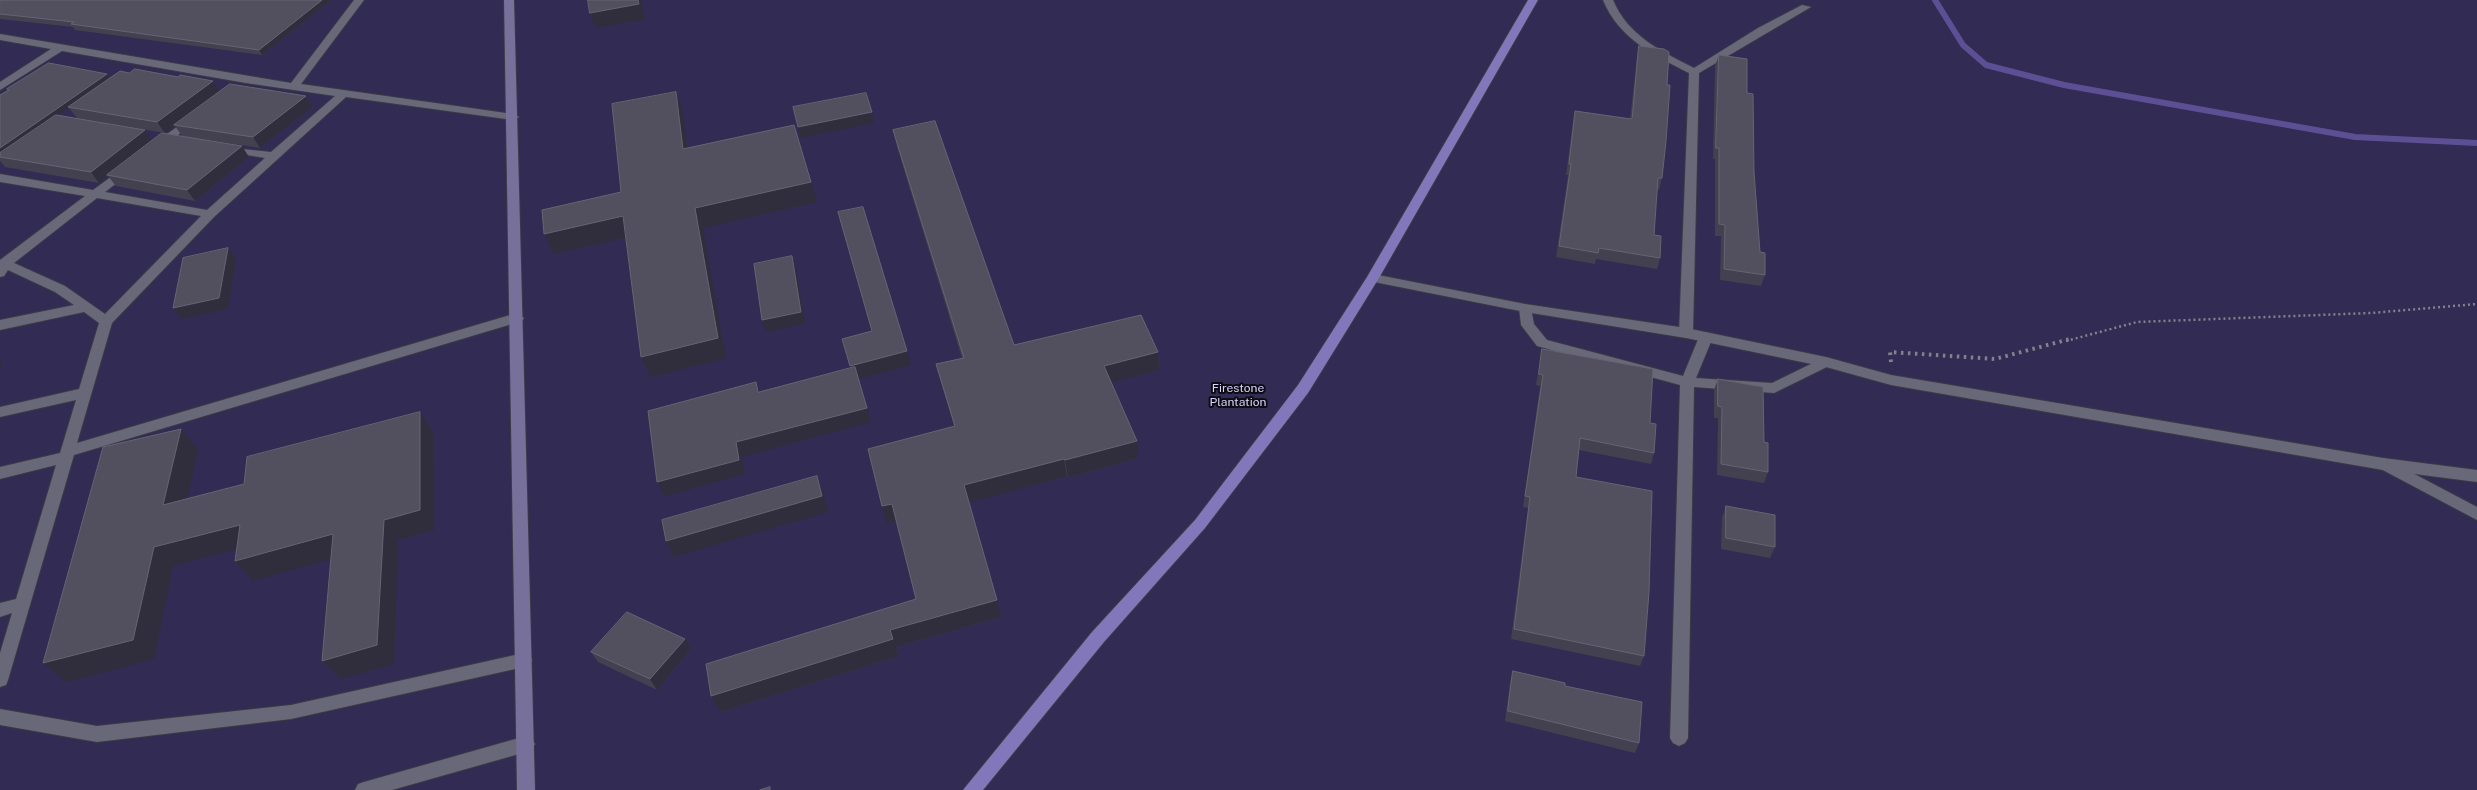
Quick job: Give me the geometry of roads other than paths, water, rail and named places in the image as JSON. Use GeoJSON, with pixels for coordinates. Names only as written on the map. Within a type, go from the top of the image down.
{"type":"FeatureCollection","features":[{"type":"Feature","properties":{"kind":"main road"},"geometry":{"type":"LineString","coordinates":[[509,0],[526,790]]}},
{"type":"Feature","properties":{"kind":"main road"},"geometry":{"type":"LineString","coordinates":[[972,790],[1098,637],[1200,524],[1303,389],[1373,278],[1533,0]]}},
{"type":"Feature","properties":{"kind":"street"},"geometry":{"type":"LineString","coordinates":[[295,85],[359,0]]}},
{"type":"Feature","properties":{"kind":"street"},"geometry":{"type":"LineString","coordinates":[[1608,0],[1611,11],[1633,37],[1694,72]]}},
{"type":"Feature","properties":{"kind":"street"},"geometry":{"type":"LineString","coordinates":[[1694,72],[1762,30],[1806,7]]}},
{"type":"Feature","properties":{"kind":"street"},"geometry":{"type":"LineString","coordinates":[[0,37],[147,61],[246,80],[295,85],[344,94],[513,117]]}},
{"type":"Feature","properties":{"kind":"street"},"geometry":{"type":"LineString","coordinates":[[0,87],[61,48]]}},
{"type":"Feature","properties":{"kind":"street"},"geometry":{"type":"LineString","coordinates":[[132,72],[147,61]]}},
{"type":"Feature","properties":{"kind":"street"},"geometry":{"type":"LineString","coordinates":[[1686,333],[1694,72]]}},
{"type":"Feature","properties":{"kind":"street"},"geometry":{"type":"LineString","coordinates":[[230,92],[246,80]]}},
{"type":"Feature","properties":{"kind":"street"},"geometry":{"type":"LineString","coordinates":[[0,680],[106,321],[210,214],[272,156],[344,94]]}},
{"type":"Feature","properties":{"kind":"street"},"geometry":{"type":"LineString","coordinates":[[151,151],[198,115]]}},
{"type":"Feature","properties":{"kind":"street"},"geometry":{"type":"LineString","coordinates":[[148,135],[186,142]]}},
{"type":"Feature","properties":{"kind":"street"},"geometry":{"type":"LineString","coordinates":[[214,146],[272,156]]}},
{"type":"Feature","properties":{"kind":"street"},"geometry":{"type":"LineString","coordinates":[[2,267],[135,163]]}},
{"type":"Feature","properties":{"kind":"street"},"geometry":{"type":"LineString","coordinates":[[0,178],[210,214]]}},
{"type":"Feature","properties":{"kind":"street"},"geometry":{"type":"LineString","coordinates":[[2,267],[60,289],[106,321]]}},
{"type":"Feature","properties":{"kind":"street"},"geometry":{"type":"LineString","coordinates":[[1373,278],[1525,308],[1686,333],[1826,362],[1891,380],[2383,464],[2477,476]]}},
{"type":"Feature","properties":{"kind":"street"},"geometry":{"type":"LineString","coordinates":[[0,325],[85,307]]}},
{"type":"Feature","properties":{"kind":"street"},"geometry":{"type":"LineString","coordinates":[[1525,308],[1528,325],[1542,343],[1688,382],[1774,388],[1826,362]]}},
{"type":"Feature","properties":{"kind":"street"},"geometry":{"type":"LineString","coordinates":[[0,473],[517,318]]}},
{"type":"Feature","properties":{"kind":"street"},"geometry":{"type":"LineString","coordinates":[[1679,738],[1688,382],[1706,337]]}},
{"type":"Feature","properties":{"kind":"street"},"geometry":{"type":"LineString","coordinates":[[0,412],[85,393]]}},
{"type":"Feature","properties":{"kind":"street"},"geometry":{"type":"LineString","coordinates":[[2383,464],[2477,514]]}},
{"type":"Feature","properties":{"kind":"street"},"geometry":{"type":"LineString","coordinates":[[0,610],[22,604]]}},
{"type":"Feature","properties":{"kind":"street"},"geometry":{"type":"LineString","coordinates":[[0,717],[97,734],[291,712],[524,660]]}},
{"type":"Feature","properties":{"kind":"street"},"geometry":{"type":"LineString","coordinates":[[364,790],[526,744]]}},
{"type":"Feature","properties":{"kind":"waterway"},"geometry":{"type":"LineString","coordinates":[[1935,0],[1963,45],[1986,65],[2064,85],[2355,137],[2477,143]]}},
{"type":"Feature","properties":{"kind":"park label","name":"Firestone Plantation"},"geometry":{"type":"Point","coordinates":[1238,395]}}]}
